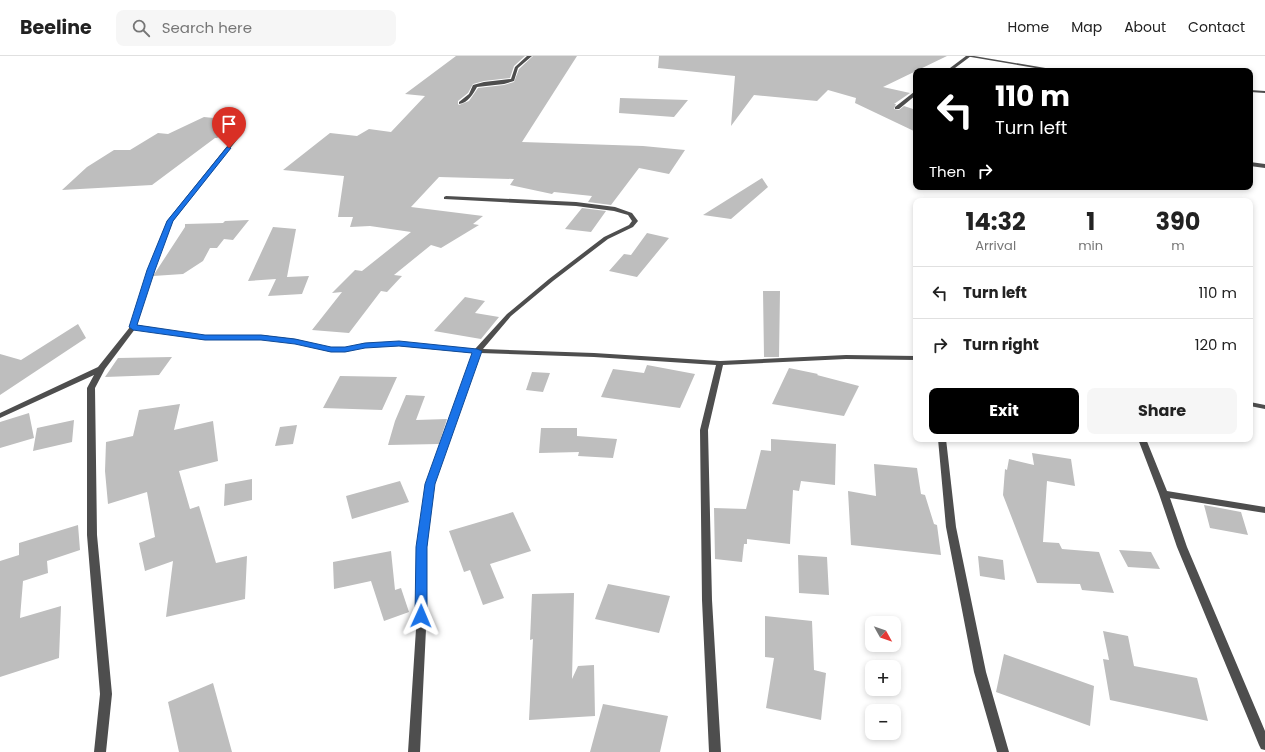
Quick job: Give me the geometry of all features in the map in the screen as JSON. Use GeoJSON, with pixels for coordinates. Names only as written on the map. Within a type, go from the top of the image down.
{"type":"FeatureCollection","features":[{"type":"Feature","properties":{"kind":"street"},"geometry":{"type":"LineString","coordinates":[[461,103],[471,95],[475,86],[482,83],[512,80],[514,78],[513,70],[516,66],[530,56]]}},
{"type":"Feature","properties":{"kind":"street"},"geometry":{"type":"LineString","coordinates":[[952,68],[968,56],[1042,68]]}},
{"type":"Feature","properties":{"kind":"street"},"geometry":{"type":"LineString","coordinates":[[1253,90],[1265,92]]}},
{"type":"Feature","properties":{"kind":"street"},"geometry":{"type":"LineString","coordinates":[[897,108],[913,95]]}},
{"type":"Feature","properties":{"kind":"street"},"geometry":{"type":"LineString","coordinates":[[100,752],[106,694],[92,535],[91,388],[101,369],[133,327],[151,270],[170,221],[238,136]]}},
{"type":"Feature","properties":{"kind":"street"},"geometry":{"type":"LineString","coordinates":[[1253,164],[1265,166]]}},
{"type":"Feature","properties":{"kind":"street"},"geometry":{"type":"LineString","coordinates":[[414,752],[421,629],[422,547],[430,484],[477,351],[509,315],[551,280],[606,238],[631,226],[635,221],[630,214],[615,209],[576,204],[446,198]]}},
{"type":"Feature","properties":{"kind":"street"},"geometry":{"type":"LineString","coordinates":[[133,327],[205,338],[261,337],[295,341],[331,350],[345,350],[365,345],[399,344],[477,351],[594,355],[720,363],[846,357],[913,358]]}},
{"type":"Feature","properties":{"kind":"street"},"geometry":{"type":"LineString","coordinates":[[715,752],[707,600],[704,430],[720,363]]}},
{"type":"Feature","properties":{"kind":"street"},"geometry":{"type":"LineString","coordinates":[[0,416],[101,369]]}},
{"type":"Feature","properties":{"kind":"street"},"geometry":{"type":"LineString","coordinates":[[1253,405],[1265,407]]}},
{"type":"Feature","properties":{"kind":"street"},"geometry":{"type":"LineString","coordinates":[[942,442],[951,527],[980,672],[1003,752]]}},
{"type":"Feature","properties":{"kind":"street"},"geometry":{"type":"LineString","coordinates":[[1143,442],[1164,494],[1182,547],[1265,745]]}},
{"type":"Feature","properties":{"kind":"street"},"geometry":{"type":"LineString","coordinates":[[1164,494],[1265,510]]}},
{"type":"Feature","properties":{"kind":"building"},"geometry":{"type":"Polygon","coordinates":[[[456,56],[525,56],[514,66],[510,78],[484,81],[473,84],[468,93],[458,101],[459,105],[469,101],[478,88],[504,85],[514,82],[519,69],[533,56],[577,56],[522,142],[643,146],[685,150],[669,174],[639,168],[611,205],[588,202],[592,196],[554,192],[552,194],[510,185],[514,179],[439,177],[411,207],[483,216],[473,224],[479,225],[441,248],[431,245],[394,275],[402,276],[387,292],[381,291],[349,333],[312,330],[342,292],[332,293],[355,270],[362,271],[411,232],[370,226],[350,227],[353,217],[338,217],[344,176],[283,170],[330,133],[357,136],[369,129],[391,132],[425,96],[405,94],[456,56]]]}},
{"type":"Feature","properties":{"kind":"building"},"geometry":{"type":"Polygon","coordinates":[[[659,56],[947,56],[922,68],[913,68],[913,72],[883,87],[910,93],[894,104],[896,104],[894,109],[899,110],[904,106],[913,109],[913,131],[855,103],[856,98],[828,90],[817,101],[754,95],[731,126],[735,76],[658,68],[659,56]]]}},
{"type":"Feature","properties":{"kind":"building"},"geometry":{"type":"Polygon","coordinates":[[[620,98],[688,100],[674,117],[619,113],[620,98]]]}},
{"type":"Feature","properties":{"kind":"building"},"geometry":{"type":"Polygon","coordinates":[[[204,117],[243,121],[215,138],[152,185],[62,190],[87,167],[114,150],[130,150],[158,133],[168,134],[204,117]]]}},
{"type":"Feature","properties":{"kind":"building"},"geometry":{"type":"Polygon","coordinates":[[[762,178],[768,187],[731,219],[703,215],[762,178]]]}},
{"type":"Feature","properties":{"kind":"building"},"geometry":{"type":"Polygon","coordinates":[[[582,208],[606,211],[591,232],[565,229],[582,208]]]}},
{"type":"Feature","properties":{"kind":"building"},"geometry":{"type":"Polygon","coordinates":[[[249,220],[233,240],[224,239],[217,248],[210,248],[203,261],[183,274],[153,276],[185,227],[185,224],[223,223],[225,221],[249,220]]]}},
{"type":"Feature","properties":{"kind":"building"},"geometry":{"type":"Polygon","coordinates":[[[273,227],[296,229],[287,277],[309,276],[302,294],[268,296],[276,279],[248,281],[273,227]]]}},
{"type":"Feature","properties":{"kind":"building"},"geometry":{"type":"Polygon","coordinates":[[[647,233],[669,238],[637,277],[609,271],[624,254],[631,255],[647,233]]]}},
{"type":"Feature","properties":{"kind":"building"},"geometry":{"type":"Polygon","coordinates":[[[763,291],[780,291],[779,357],[764,357],[763,291]]]}},
{"type":"Feature","properties":{"kind":"building"},"geometry":{"type":"Polygon","coordinates":[[[465,297],[485,301],[475,313],[499,317],[481,339],[434,331],[465,297]]]}},
{"type":"Feature","properties":{"kind":"building"},"geometry":{"type":"Polygon","coordinates":[[[78,324],[86,338],[0,395],[0,354],[21,360],[78,324]]]}},
{"type":"Feature","properties":{"kind":"building"},"geometry":{"type":"Polygon","coordinates":[[[172,357],[159,375],[105,377],[118,358],[172,357]]]}},
{"type":"Feature","properties":{"kind":"building"},"geometry":{"type":"Polygon","coordinates":[[[647,365],[695,374],[680,408],[601,397],[613,369],[644,373],[647,365]]]}},
{"type":"Feature","properties":{"kind":"building"},"geometry":{"type":"Polygon","coordinates":[[[789,368],[818,374],[817,375],[859,386],[844,416],[772,404],[789,368]]]}},
{"type":"Feature","properties":{"kind":"building"},"geometry":{"type":"Polygon","coordinates":[[[532,372],[550,373],[543,392],[526,390],[532,372]]]}},
{"type":"Feature","properties":{"kind":"building"},"geometry":{"type":"Polygon","coordinates":[[[340,376],[397,377],[382,410],[323,408],[340,376]]]}},
{"type":"Feature","properties":{"kind":"building"},"geometry":{"type":"Polygon","coordinates":[[[406,395],[425,396],[416,420],[447,419],[439,444],[388,445],[395,421],[406,395]]]}},
{"type":"Feature","properties":{"kind":"building"},"geometry":{"type":"Polygon","coordinates":[[[180,404],[174,430],[213,421],[218,461],[179,471],[190,509],[199,506],[216,563],[247,556],[245,599],[166,617],[173,561],[145,571],[139,543],[155,537],[147,492],[108,504],[105,471],[106,442],[133,436],[139,410],[180,404]]]}},
{"type":"Feature","properties":{"kind":"building"},"geometry":{"type":"Polygon","coordinates":[[[29,413],[34,438],[0,448],[0,422],[29,413]]]}},
{"type":"Feature","properties":{"kind":"building"},"geometry":{"type":"Polygon","coordinates":[[[74,420],[72,442],[33,451],[37,428],[74,420]]]}},
{"type":"Feature","properties":{"kind":"building"},"geometry":{"type":"Polygon","coordinates":[[[297,425],[293,444],[275,446],[280,427],[297,425]]]}},
{"type":"Feature","properties":{"kind":"building"},"geometry":{"type":"Polygon","coordinates":[[[541,428],[577,428],[577,436],[617,439],[613,458],[578,456],[579,452],[539,453],[541,428]]]}},
{"type":"Feature","properties":{"kind":"building"},"geometry":{"type":"Polygon","coordinates":[[[771,439],[836,444],[835,485],[801,481],[799,491],[793,490],[790,544],[747,539],[747,544],[744,544],[742,562],[715,559],[714,508],[746,509],[761,450],[771,451],[771,439]]]}},
{"type":"Feature","properties":{"kind":"building"},"geometry":{"type":"Polygon","coordinates":[[[1032,453],[1071,459],[1075,486],[1047,481],[1043,542],[1059,543],[1062,549],[1099,552],[1114,593],[1082,590],[1080,584],[1037,583],[1003,495],[1005,469],[1007,470],[1009,459],[1034,465],[1032,453]]]}},
{"type":"Feature","properties":{"kind":"building"},"geometry":{"type":"Polygon","coordinates":[[[874,464],[917,468],[921,494],[925,495],[934,524],[937,525],[941,555],[851,545],[848,491],[876,496],[874,464]]]}},
{"type":"Feature","properties":{"kind":"building"},"geometry":{"type":"Polygon","coordinates":[[[252,479],[252,500],[224,506],[225,484],[252,479]]]}},
{"type":"Feature","properties":{"kind":"building"},"geometry":{"type":"Polygon","coordinates":[[[400,481],[409,502],[352,519],[346,496],[400,481]]]}},
{"type":"Feature","properties":{"kind":"building"},"geometry":{"type":"Polygon","coordinates":[[[1204,505],[1241,512],[1248,535],[1210,528],[1204,505]]]}},
{"type":"Feature","properties":{"kind":"building"},"geometry":{"type":"Polygon","coordinates":[[[513,512],[531,551],[490,564],[504,598],[483,605],[470,570],[464,572],[449,531],[513,512]]]}},
{"type":"Feature","properties":{"kind":"building"},"geometry":{"type":"Polygon","coordinates":[[[78,525],[80,550],[47,561],[48,573],[23,581],[20,618],[61,606],[59,658],[0,677],[0,561],[19,555],[19,543],[78,525]]]}},
{"type":"Feature","properties":{"kind":"building"},"geometry":{"type":"Polygon","coordinates":[[[1119,550],[1151,552],[1160,569],[1128,567],[1119,550]]]}},
{"type":"Feature","properties":{"kind":"building"},"geometry":{"type":"Polygon","coordinates":[[[391,551],[395,590],[401,588],[409,612],[384,621],[371,581],[334,589],[333,562],[391,551]]]}},
{"type":"Feature","properties":{"kind":"building"},"geometry":{"type":"Polygon","coordinates":[[[798,555],[827,557],[829,595],[799,593],[798,555]]]}},
{"type":"Feature","properties":{"kind":"building"},"geometry":{"type":"Polygon","coordinates":[[[978,556],[1003,560],[1005,580],[980,576],[978,556]]]}},
{"type":"Feature","properties":{"kind":"building"},"geometry":{"type":"Polygon","coordinates":[[[608,584],[670,596],[659,633],[595,619],[608,584]]]}},
{"type":"Feature","properties":{"kind":"building"},"geometry":{"type":"Polygon","coordinates":[[[574,593],[572,679],[578,666],[594,665],[595,716],[529,720],[533,639],[530,640],[532,594],[574,593]]]}},
{"type":"Feature","properties":{"kind":"building"},"geometry":{"type":"Polygon","coordinates":[[[765,616],[812,621],[814,670],[826,673],[821,720],[766,708],[774,658],[765,657],[765,616]]]}},
{"type":"Feature","properties":{"kind":"building"},"geometry":{"type":"Polygon","coordinates":[[[1103,631],[1128,636],[1134,666],[1197,678],[1208,721],[1110,700],[1103,659],[1109,660],[1103,631]]]}},
{"type":"Feature","properties":{"kind":"building"},"geometry":{"type":"Polygon","coordinates":[[[1004,654],[1094,686],[1090,726],[996,692],[1004,654]]]}},
{"type":"Feature","properties":{"kind":"building"},"geometry":{"type":"Polygon","coordinates":[[[213,683],[232,752],[179,752],[168,702],[213,683]]]}},
{"type":"Feature","properties":{"kind":"building"},"geometry":{"type":"Polygon","coordinates":[[[603,704],[668,716],[660,752],[590,752],[603,704]]]}},
{"type":"Feature","properties":{"kind":"route"},"geometry":{"type":"LineString","coordinates":[[229,148],[170,221],[151,270],[133,327],[205,338],[261,337],[295,341],[331,350],[345,350],[365,345],[399,344],[477,351],[430,484],[422,547],[421,616]]}}]}
